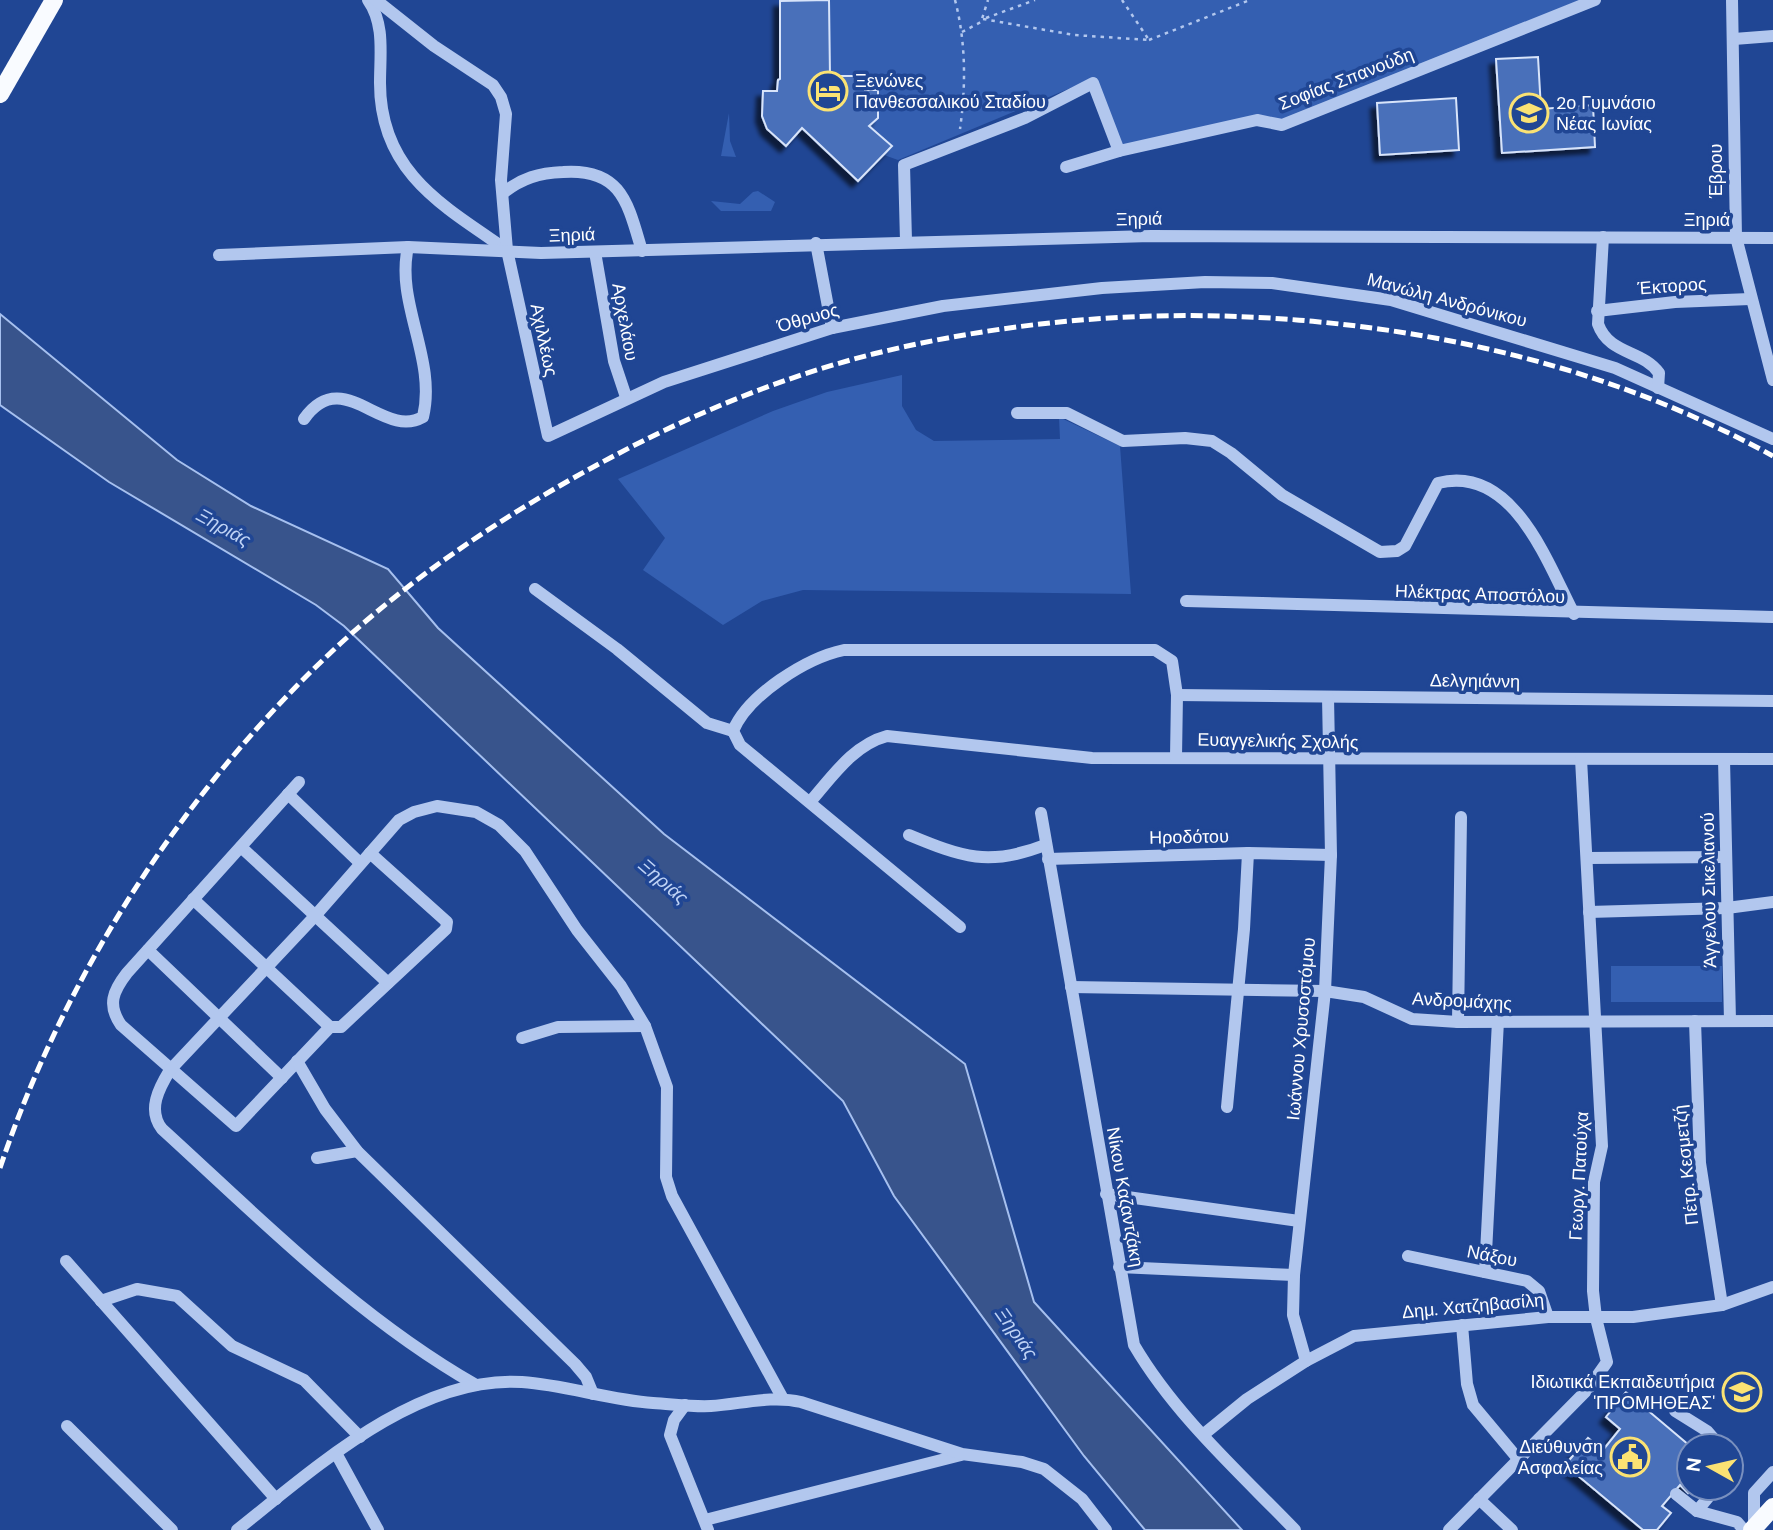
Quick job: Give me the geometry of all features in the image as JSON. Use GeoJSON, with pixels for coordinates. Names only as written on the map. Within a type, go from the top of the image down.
{"type":"FeatureCollection","features":[{"type":"Feature","properties":{"kind":"main road"},"geometry":{"type":"LineString","coordinates":[[0,94],[54,0]]}},
{"type":"Feature","properties":{"kind":"main road"},"geometry":{"type":"LineString","coordinates":[[1750,1529],[1773,1507]]}},
{"type":"Feature","properties":{"kind":"street"},"geometry":{"type":"LineString","coordinates":[[368,0],[380,23],[380,90],[400,158],[417,182],[452,214],[507,250]]}},
{"type":"Feature","properties":{"kind":"street","name":"Αχιλλέως"},"geometry":{"type":"LineString","coordinates":[[376,0],[434,46],[493,85],[499,94],[506,114],[503,193],[507,250],[548,436]]}},
{"type":"Feature","properties":{"kind":"street","name":"Σοφίας Σπανούδη"},"geometry":{"type":"LineString","coordinates":[[1066,167],[1119,151],[1257,120],[1282,125],[1595,0]]}},
{"type":"Feature","properties":{"kind":"street","name":"Έβρου"},"geometry":{"type":"LineString","coordinates":[[1732,0],[1735,237],[1773,380]]}},
{"type":"Feature","properties":{"kind":"street"},"geometry":{"type":"LineString","coordinates":[[1734,39],[1773,36]]}},
{"type":"Feature","properties":{"kind":"street"},"geometry":{"type":"LineString","coordinates":[[906,241],[905,165],[1026,118],[1093,83],[1119,151]]}},
{"type":"Feature","properties":{"kind":"street"},"geometry":{"type":"LineString","coordinates":[[503,193],[528,177],[575,171],[593,173],[605,178],[627,201],[642,251]]}},
{"type":"Feature","properties":{"kind":"street","name":"Ξηριά"},"geometry":{"type":"LineString","coordinates":[[219,255],[408,247],[541,253],[596,252],[816,243],[1151,236],[1773,238]]}},
{"type":"Feature","properties":{"kind":"street"},"geometry":{"type":"LineString","coordinates":[[1603,237],[1597,311],[1600,330],[1609,342],[1655,367],[1660,373],[1658,388]]}},
{"type":"Feature","properties":{"kind":"street"},"geometry":{"type":"LineString","coordinates":[[816,243],[832,327]]}},
{"type":"Feature","properties":{"kind":"street"},"geometry":{"type":"LineString","coordinates":[[304,419],[321,404],[341,398],[354,400],[394,422],[407,424],[423,416],[426,382],[405,280],[408,247]]}},
{"type":"Feature","properties":{"kind":"street","name":"Αρχελάου"},"geometry":{"type":"LineString","coordinates":[[596,252],[614,361],[626,397]]}},
{"type":"Feature","properties":{"kind":"street","name":"Μανώλη Ανδρόνικου"},"geometry":{"type":"LineString","coordinates":[[1094,289],[1184,282],[1242,282],[1364,295],[1573,354],[1773,439]]}},
{"type":"Feature","properties":{"kind":"street","name":"Όθρυος"},"geometry":{"type":"LineString","coordinates":[[548,436],[555,436],[626,397],[832,327],[943,306],[1094,289]]}},
{"type":"Feature","properties":{"kind":"street","name":"Έκτορος"},"geometry":{"type":"LineString","coordinates":[[1597,311],[1675,302],[1750,299]]}},
{"type":"Feature","properties":{"kind":"street"},"geometry":{"type":"LineString","coordinates":[[1017,413],[1067,413],[1123,441],[1194,438],[1212,441],[1231,453],[1282,495],[1380,552],[1397,551],[1405,546],[1438,483],[1449,480],[1484,486],[1507,500],[1516,511],[1574,614]]}},
{"type":"Feature","properties":{"kind":"street"},"geometry":{"type":"LineString","coordinates":[[536,589],[617,649],[707,723],[733,732],[740,745],[960,928]]}},
{"type":"Feature","properties":{"kind":"street","name":"Ηλέκτρας Αποστόλου"},"geometry":{"type":"LineString","coordinates":[[1186,601],[1574,614],[1773,617]]}},
{"type":"Feature","properties":{"kind":"street"},"geometry":{"type":"LineString","coordinates":[[733,732],[748,706],[794,671],[817,659],[844,650],[1155,650],[1172,661],[1177,695],[1175,757]]}},
{"type":"Feature","properties":{"kind":"street","name":"Δελγηιάννη"},"geometry":{"type":"LineString","coordinates":[[1177,695],[1773,701]]}},
{"type":"Feature","properties":{"kind":"street","name":"Ιωάννου Χρυσοστόμου"},"geometry":{"type":"LineString","coordinates":[[1307,1361],[1293,1315],[1294,1275],[1325,991],[1331,855],[1328,697]]}},
{"type":"Feature","properties":{"kind":"street","name":"Ευαγγελικής Σχολής"},"geometry":{"type":"LineString","coordinates":[[810,802],[848,758],[877,739],[887,736],[1091,758],[1773,759]]}},
{"type":"Feature","properties":{"kind":"street","name":"Γεωργ. Πατούχα"},"geometry":{"type":"LineString","coordinates":[[1449,1530],[1603,1371],[1606,1358],[1596,1318],[1594,1182],[1602,1146],[1581,759]]}},
{"type":"Feature","properties":{"kind":"street","name":"Άγγελου Σικελιανού"},"geometry":{"type":"LineString","coordinates":[[1724,759],[1730,1021]]}},
{"type":"Feature","properties":{"kind":"street"},"geometry":{"type":"LineString","coordinates":[[299,782],[116,986],[112,1007],[121,1025],[236,1126],[330,1027]]}},
{"type":"Feature","properties":{"kind":"street"},"geometry":{"type":"LineString","coordinates":[[288,794],[360,863]]}},
{"type":"Feature","properties":{"kind":"street"},"geometry":{"type":"LineString","coordinates":[[476,1385],[428,1357],[327,1280],[162,1129],[156,1118],[156,1102],[170,1070],[315,916],[399,820],[414,812],[437,806],[476,811],[499,825],[525,851],[577,930],[621,986],[645,1026],[667,1087],[666,1177],[672,1196],[783,1399]]}},
{"type":"Feature","properties":{"kind":"street","name":"Νίκου Καζαντζάκη"},"geometry":{"type":"LineString","coordinates":[[1041,813],[1134,1345],[1158,1380],[1204,1434],[1295,1530]]}},
{"type":"Feature","properties":{"kind":"street"},"geometry":{"type":"LineString","coordinates":[[1458,1022],[1461,817]]}},
{"type":"Feature","properties":{"kind":"street"},"geometry":{"type":"LineString","coordinates":[[909,835],[958,855],[973,858],[1008,858],[1045,845]]}},
{"type":"Feature","properties":{"kind":"street"},"geometry":{"type":"LineString","coordinates":[[241,847],[388,983]]}},
{"type":"Feature","properties":{"kind":"street"},"geometry":{"type":"LineString","coordinates":[[193,899],[330,1027],[341,1027],[446,929],[447,922],[370,853]]}},
{"type":"Feature","properties":{"kind":"street"},"geometry":{"type":"LineString","coordinates":[[1227,1107],[1239,988],[1248,853]]}},
{"type":"Feature","properties":{"kind":"street","name":"Ηροδότου"},"geometry":{"type":"LineString","coordinates":[[1048,859],[1248,853],[1331,855]]}},
{"type":"Feature","properties":{"kind":"street"},"geometry":{"type":"LineString","coordinates":[[1587,858],[1726,857]]}},
{"type":"Feature","properties":{"kind":"street"},"geometry":{"type":"LineString","coordinates":[[1589,912],[1727,908],[1773,902]]}},
{"type":"Feature","properties":{"kind":"street"},"geometry":{"type":"LineString","coordinates":[[148,950],[282,1077]]}},
{"type":"Feature","properties":{"kind":"street","name":"Ανδρομάχης"},"geometry":{"type":"LineString","coordinates":[[1071,987],[1325,991],[1364,997],[1412,1018],[1458,1022],[1773,1021]]}},
{"type":"Feature","properties":{"kind":"street"},"geometry":{"type":"LineString","coordinates":[[1485,1272],[1498,1021]]}},
{"type":"Feature","properties":{"kind":"street","name":"Πέτρ. Κεσμετζή"},"geometry":{"type":"LineString","coordinates":[[1695,1021],[1700,1163],[1722,1305]]}},
{"type":"Feature","properties":{"kind":"street"},"geometry":{"type":"LineString","coordinates":[[522,1038],[558,1027],[645,1026]]}},
{"type":"Feature","properties":{"kind":"street"},"geometry":{"type":"LineString","coordinates":[[297,1061],[325,1109],[357,1151],[575,1364],[586,1377],[593,1394]]}},
{"type":"Feature","properties":{"kind":"street"},"geometry":{"type":"LineString","coordinates":[[317,1158],[357,1151]]}},
{"type":"Feature","properties":{"kind":"street"},"geometry":{"type":"LineString","coordinates":[[1106,1194],[1299,1221]]}},
{"type":"Feature","properties":{"kind":"street","name":"Νάξου"},"geometry":{"type":"LineString","coordinates":[[1408,1256],[1532,1284],[1542,1295],[1548,1317]]}},
{"type":"Feature","properties":{"kind":"street"},"geometry":{"type":"LineString","coordinates":[[66,1261],[276,1499]]}},
{"type":"Feature","properties":{"kind":"street"},"geometry":{"type":"LineString","coordinates":[[1119,1267],[1294,1275]]}},
{"type":"Feature","properties":{"kind":"street","name":"Δημ. Χατζηβασίλη"},"geometry":{"type":"LineString","coordinates":[[1204,1434],[1234,1408],[1307,1361],[1354,1336],[1548,1317],[1633,1317],[1722,1305],[1773,1287]]}},
{"type":"Feature","properties":{"kind":"street"},"geometry":{"type":"LineString","coordinates":[[101,1301],[137,1289],[177,1296],[232,1346],[304,1380],[360,1437]]}},
{"type":"Feature","properties":{"kind":"street"},"geometry":{"type":"LineString","coordinates":[[1462,1325],[1467,1384],[1473,1405],[1519,1460]]}},
{"type":"Feature","properties":{"kind":"street"},"geometry":{"type":"LineString","coordinates":[[237,1530],[360,1437],[401,1411],[434,1396],[476,1385],[524,1382],[629,1401],[685,1405],[783,1399],[809,1404],[961,1454],[1022,1462],[1045,1469],[1076,1493],[1106,1530]]}},
{"type":"Feature","properties":{"kind":"street"},"geometry":{"type":"LineString","coordinates":[[685,1405],[674,1420],[670,1435],[706,1525],[961,1454]]}},
{"type":"Feature","properties":{"kind":"street"},"geometry":{"type":"LineString","coordinates":[[1675,1411],[1708,1432]]}},
{"type":"Feature","properties":{"kind":"street"},"geometry":{"type":"LineString","coordinates":[[67,1426],[172,1530]]}},
{"type":"Feature","properties":{"kind":"street"},"geometry":{"type":"LineString","coordinates":[[337,1455],[378,1530]]}},
{"type":"Feature","properties":{"kind":"street"},"geometry":{"type":"LineString","coordinates":[[1686,1502],[1697,1511],[1737,1522],[1750,1529],[1754,1493],[1773,1472]]}},
{"type":"Feature","properties":{"kind":"street"},"geometry":{"type":"LineString","coordinates":[[1479,1499],[1512,1530]]}},
{"type":"Feature","properties":{"kind":"street"},"geometry":{"type":"LineString","coordinates":[[1697,1511],[1704,1502]]}},
{"type":"Feature","properties":{"kind":"path"},"geometry":{"type":"LineString","coordinates":[[955,0],[962,32],[964,98],[958,144]]}},
{"type":"Feature","properties":{"kind":"path"},"geometry":{"type":"LineString","coordinates":[[983,19],[988,0]]}},
{"type":"Feature","properties":{"kind":"path"},"geometry":{"type":"LineString","coordinates":[[962,32],[983,19],[1035,0]]}},
{"type":"Feature","properties":{"kind":"path"},"geometry":{"type":"LineString","coordinates":[[1122,0],[1149,40]]}},
{"type":"Feature","properties":{"kind":"path"},"geometry":{"type":"LineString","coordinates":[[983,19],[1074,35],[1149,40],[1250,0]]}},
{"type":"Feature","properties":{"kind":"shaded area"},"geometry":{"type":"Polygon","coordinates":[[[829,0],[1583,0],[1282,121],[1122,146],[1092,79],[898,160],[884,155],[892,146],[869,126],[878,118],[865,90],[864,76],[830,76],[829,0]]]}},
{"type":"Feature","properties":{"kind":"shaded area"},"geometry":{"type":"Polygon","coordinates":[[[729,113],[730,141],[736,157],[721,156],[729,113]]]}},
{"type":"Feature","properties":{"kind":"shaded area"},"geometry":{"type":"Polygon","coordinates":[[[758,191],[775,202],[771,211],[721,211],[711,201],[740,204],[753,192],[758,191]]]}},
{"type":"Feature","properties":{"kind":"shaded area"},"geometry":{"type":"Polygon","coordinates":[[[902,375],[902,406],[916,430],[934,441],[1060,439],[1059,417],[1120,446],[1131,594],[803,590],[762,601],[723,625],[643,570],[665,538],[618,479],[773,411],[827,392],[902,375]]]}},
{"type":"Feature","properties":{"kind":"shaded area"},"geometry":{"type":"Polygon","coordinates":[[[1611,966],[1722,966],[1722,1002],[1611,1002],[1611,966]]]}},
{"type":"Feature","properties":{"kind":"water","name":"Ξηριάς"},"geometry":{"type":"Polygon","coordinates":[[[0,314],[177,460],[251,506],[388,569],[438,628],[664,834],[965,1064],[1034,1302],[1242,1530],[1145,1530],[1084,1456],[894,1196],[843,1101],[344,626],[316,605],[109,482],[0,405],[0,314]]]}},
{"type":"Feature","properties":{"kind":"building","name":"Ξενώνες Πανθεσσαλικού Σταδίου"},"geometry":{"type":"Polygon","coordinates":[[[829,0],[830,76],[865,76],[865,90],[878,90],[878,118],[869,126],[892,146],[858,181],[802,128],[786,146],[767,129],[762,116],[763,91],[777,91],[780,79],[780,1],[829,0]]]}},
{"type":"Feature","properties":{"kind":"building"},"geometry":{"type":"Polygon","coordinates":[[[1538,57],[1541,109],[1593,105],[1595,147],[1502,153],[1496,59],[1538,57]]]}},
{"type":"Feature","properties":{"kind":"building"},"geometry":{"type":"Polygon","coordinates":[[[1456,98],[1459,150],[1380,155],[1377,103],[1456,98]]]}},
{"type":"Feature","properties":{"kind":"building","name":"Διεύθυνση Ασφαλείας"},"geometry":{"type":"Polygon","coordinates":[[[1626,1392],[1675,1433],[1675,1491],[1662,1506],[1671,1513],[1657,1530],[1643,1530],[1565,1465],[1588,1438],[1603,1450],[1620,1429],[1606,1417],[1626,1392]]]}},
{"type":"Feature","properties":{"kind":"railway"},"geometry":{"type":"LineString","coordinates":[[0,1168],[27,1095],[60,1023],[97,952],[138,884],[183,819],[232,757],[285,698],[372,616],[470,542],[539,498],[610,458],[673,426],[738,398],[839,363],[975,333],[1077,320],[1232,316],[1348,325],[1411,334],[1536,361],[1657,401],[1773,456]]}},
{"type":"Feature","properties":{"kind":"place","name":"Ξενώνες Πανθεσσαλικού Σταδίου"},"geometry":{"type":"Point","coordinates":[828,91]}},
{"type":"Feature","properties":{"kind":"place","name":"2ο Γυμνάσιο Νέας Ιωνίας"},"geometry":{"type":"Point","coordinates":[1529,113]}},
{"type":"Feature","properties":{"kind":"place","name":"Ιδιωτικά Εκπαιδευτήρια 'ΠΡΟΜΗΘΕΑΣ'"},"geometry":{"type":"Point","coordinates":[1742,1392]}},
{"type":"Feature","properties":{"kind":"place","name":"Διεύθυνση Ασφαλείας"},"geometry":{"type":"Point","coordinates":[1630,1457]}}]}
